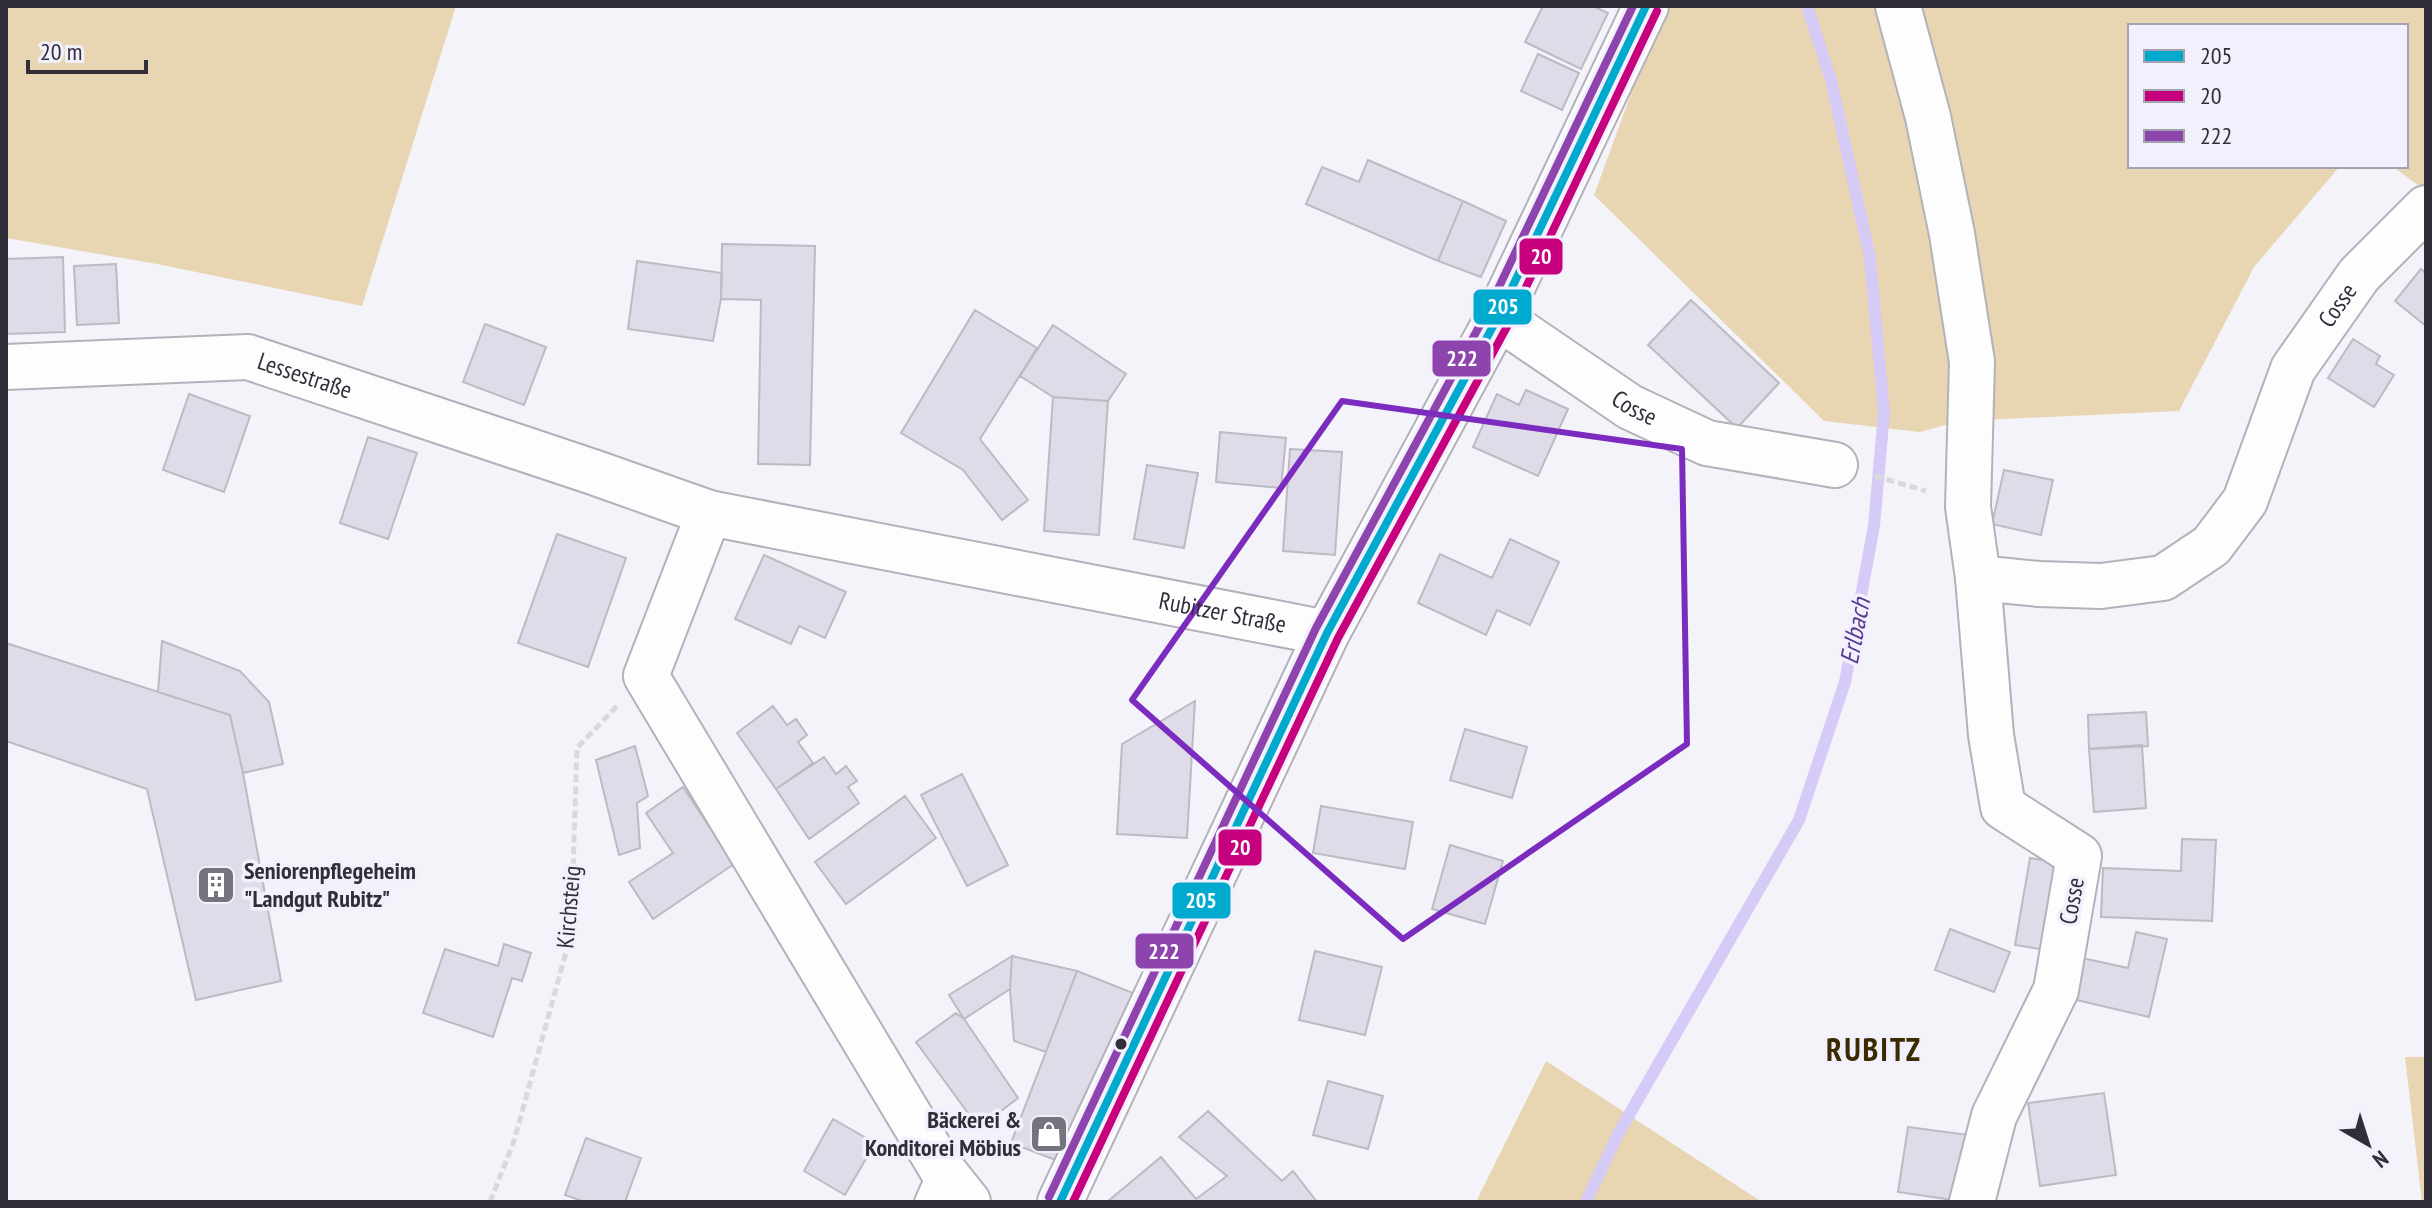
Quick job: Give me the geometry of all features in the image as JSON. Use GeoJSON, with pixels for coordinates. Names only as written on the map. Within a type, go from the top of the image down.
{"type":"FeatureCollection","features":[{"type":"Feature","properties":{"kind":"street"},"geometry":{"type":"LineString","coordinates":[[1060,1202],[1327,633],[1498,317],[1646,6]]}},
{"type":"Feature","properties":{"kind":"street","name":"Cosse"},"geometry":{"type":"LineString","coordinates":[[1898,6],[1928,117],[1949,220],[1972,362],[1968,507],[1978,578],[1991,735],[2003,807],[2079,856],[2056,990],[1994,1116],[1972,1202]]}},
{"type":"Feature","properties":{"kind":"street","name":"Cosse"},"geometry":{"type":"LineString","coordinates":[[1978,578],[2101,586],[2163,578],[2211,546],[2245,501],[2293,369],[2359,275],[2426,208]]}},
{"type":"Feature","properties":{"kind":"street","name":"Cosse"},"geometry":{"type":"LineString","coordinates":[[1498,317],[1630,407],[1707,443],[1835,465]]}},
{"type":"Feature","properties":{"kind":"street","name":"Lessestraße"},"geometry":{"type":"LineString","coordinates":[[6,367],[248,357],[593,472]]}},
{"type":"Feature","properties":{"kind":"street","name":"Rubitzer Straße"},"geometry":{"type":"LineString","coordinates":[[593,472],[709,513],[1327,633]]}},
{"type":"Feature","properties":{"kind":"street"},"geometry":{"type":"LineString","coordinates":[[709,513],[646,676],[933,1185],[968,1202]]}},
{"type":"Feature","properties":{"kind":"path"},"geometry":{"type":"LineString","coordinates":[[1835,465],[1930,492]]}},
{"type":"Feature","properties":{"kind":"path","name":"Kirchsteig"},"geometry":{"type":"LineString","coordinates":[[490,1202],[514,1141],[571,934],[577,748],[646,676]]}},
{"type":"Feature","properties":{"kind":"highlighted area"},"geometry":{"type":"Polygon","coordinates":[[[1342,401],[1682,449],[1687,744],[1403,939],[1132,700],[1342,401]]]}},
{"type":"Feature","properties":{"kind":"shaded area"},"geometry":{"type":"Polygon","coordinates":[[[6,6],[456,6],[362,306],[157,264],[6,238],[6,6]]]}},
{"type":"Feature","properties":{"kind":"shaded area"},"geometry":{"type":"Polygon","coordinates":[[[1663,6],[2426,6],[2426,191],[2395,168],[2408,168],[2408,24],[2128,24],[2128,168],[2338,168],[2254,267],[2179,411],[1960,421],[1920,432],[1824,421],[1594,195],[1663,6]]]}},
{"type":"Feature","properties":{"kind":"shaded area"},"geometry":{"type":"Polygon","coordinates":[[[2405,1057],[2426,1057],[2426,1202],[2422,1202],[2405,1057]]]}},
{"type":"Feature","properties":{"kind":"shaded area"},"geometry":{"type":"Polygon","coordinates":[[[1546,1061],[1762,1202],[1476,1202],[1546,1061]]]}},
{"type":"Feature","properties":{"kind":"building"},"geometry":{"type":"Polygon","coordinates":[[[1543,6],[1593,6],[1608,13],[1581,69],[1525,42],[1543,6]]]}},
{"type":"Feature","properties":{"kind":"building"},"geometry":{"type":"Polygon","coordinates":[[[1538,54],[1579,73],[1562,110],[1521,91],[1538,54]]]}},
{"type":"Feature","properties":{"kind":"building"},"geometry":{"type":"Polygon","coordinates":[[[1368,160],[1463,201],[1438,261],[1306,204],[1322,167],[1359,182],[1368,160]]]}},
{"type":"Feature","properties":{"kind":"building"},"geometry":{"type":"Polygon","coordinates":[[[1463,201],[1506,221],[1481,277],[1438,261],[1463,201]]]}},
{"type":"Feature","properties":{"kind":"building"},"geometry":{"type":"Polygon","coordinates":[[[722,244],[815,246],[810,465],[758,464],[761,300],[721,299],[722,244]]]}},
{"type":"Feature","properties":{"kind":"building"},"geometry":{"type":"Polygon","coordinates":[[[63,257],[65,332],[6,334],[6,259],[63,257]]]}},
{"type":"Feature","properties":{"kind":"building"},"geometry":{"type":"Polygon","coordinates":[[[637,261],[722,273],[721,299],[713,341],[628,329],[637,261]]]}},
{"type":"Feature","properties":{"kind":"building"},"geometry":{"type":"Polygon","coordinates":[[[116,264],[119,323],[77,325],[74,266],[116,264]]]}},
{"type":"Feature","properties":{"kind":"building"},"geometry":{"type":"Polygon","coordinates":[[[2421,269],[2426,273],[2426,326],[2395,301],[2421,269]]]}},
{"type":"Feature","properties":{"kind":"building"},"geometry":{"type":"Polygon","coordinates":[[[1691,300],[1779,383],[1737,428],[1648,345],[1691,300]]]}},
{"type":"Feature","properties":{"kind":"building"},"geometry":{"type":"Polygon","coordinates":[[[975,310],[1037,348],[980,439],[1028,500],[1002,520],[963,470],[901,433],[975,310]]]}},
{"type":"Feature","properties":{"kind":"building"},"geometry":{"type":"Polygon","coordinates":[[[485,324],[546,347],[524,405],[463,382],[485,324]]]}},
{"type":"Feature","properties":{"kind":"building"},"geometry":{"type":"Polygon","coordinates":[[[1053,325],[1126,374],[1108,401],[1053,397],[1020,376],[1053,325]]]}},
{"type":"Feature","properties":{"kind":"building"},"geometry":{"type":"Polygon","coordinates":[[[2353,339],[2380,356],[2376,364],[2394,375],[2374,407],[2328,378],[2353,339]]]}},
{"type":"Feature","properties":{"kind":"building"},"geometry":{"type":"Polygon","coordinates":[[[1526,390],[1568,409],[1538,476],[1473,447],[1497,394],[1519,405],[1526,390]]]}},
{"type":"Feature","properties":{"kind":"building"},"geometry":{"type":"Polygon","coordinates":[[[189,394],[250,416],[224,492],[163,470],[189,394]]]}},
{"type":"Feature","properties":{"kind":"building"},"geometry":{"type":"Polygon","coordinates":[[[1053,397],[1108,401],[1099,535],[1044,531],[1053,397]]]}},
{"type":"Feature","properties":{"kind":"building"},"geometry":{"type":"Polygon","coordinates":[[[1220,432],[1286,438],[1281,488],[1216,482],[1220,432]]]}},
{"type":"Feature","properties":{"kind":"building"},"geometry":{"type":"Polygon","coordinates":[[[368,437],[417,453],[388,539],[340,523],[368,437]]]}},
{"type":"Feature","properties":{"kind":"building"},"geometry":{"type":"Polygon","coordinates":[[[1290,449],[1342,452],[1335,555],[1283,551],[1290,449]]]}},
{"type":"Feature","properties":{"kind":"building"},"geometry":{"type":"Polygon","coordinates":[[[1147,465],[1198,473],[1184,548],[1134,539],[1147,465]]]}},
{"type":"Feature","properties":{"kind":"building"},"geometry":{"type":"Polygon","coordinates":[[[2004,470],[2053,480],[2041,535],[1992,524],[2004,470]]]}},
{"type":"Feature","properties":{"kind":"building"},"geometry":{"type":"Polygon","coordinates":[[[557,534],[626,558],[588,667],[518,643],[557,534]]]}},
{"type":"Feature","properties":{"kind":"building"},"geometry":{"type":"Polygon","coordinates":[[[1510,539],[1559,562],[1530,625],[1497,610],[1486,635],[1418,603],[1440,554],[1492,578],[1510,539]]]}},
{"type":"Feature","properties":{"kind":"building"},"geometry":{"type":"Polygon","coordinates":[[[764,555],[846,592],[825,638],[799,626],[791,644],[735,619],[764,555]]]}},
{"type":"Feature","properties":{"kind":"building"},"geometry":{"type":"Polygon","coordinates":[[[162,641],[240,671],[269,702],[283,764],[243,773],[230,715],[158,692],[162,641]]]}},
{"type":"Feature","properties":{"kind":"building","name":"Seniorenpflegeheim \"Landgut Rubitz\""},"geometry":{"type":"Polygon","coordinates":[[[6,643],[230,715],[281,981],[196,1000],[147,789],[6,741],[6,643]]]}},
{"type":"Feature","properties":{"kind":"building"},"geometry":{"type":"Polygon","coordinates":[[[1195,701],[1187,838],[1117,834],[1122,744],[1195,701]]]}},
{"type":"Feature","properties":{"kind":"building"},"geometry":{"type":"Polygon","coordinates":[[[773,706],[787,725],[796,719],[807,735],[798,742],[813,763],[776,789],[737,733],[773,706]]]}},
{"type":"Feature","properties":{"kind":"building"},"geometry":{"type":"Polygon","coordinates":[[[2146,712],[2148,746],[2089,749],[2088,715],[2146,712]]]}},
{"type":"Feature","properties":{"kind":"building"},"geometry":{"type":"Polygon","coordinates":[[[1465,729],[1527,747],[1512,798],[1450,780],[1465,729]]]}},
{"type":"Feature","properties":{"kind":"building"},"geometry":{"type":"Polygon","coordinates":[[[2142,745],[2146,808],[2094,812],[2089,749],[2142,745]]]}},
{"type":"Feature","properties":{"kind":"building"},"geometry":{"type":"Polygon","coordinates":[[[635,746],[648,796],[637,803],[640,848],[619,855],[596,760],[635,746]]]}},
{"type":"Feature","properties":{"kind":"building"},"geometry":{"type":"Polygon","coordinates":[[[824,757],[836,774],[846,766],[857,781],[848,787],[859,803],[809,839],[776,789],[824,757]]]}},
{"type":"Feature","properties":{"kind":"building"},"geometry":{"type":"Polygon","coordinates":[[[962,774],[1008,865],[967,886],[921,795],[962,774]]]}},
{"type":"Feature","properties":{"kind":"building"},"geometry":{"type":"Polygon","coordinates":[[[683,787],[734,864],[653,919],[629,882],[673,853],[646,813],[683,787]]]}},
{"type":"Feature","properties":{"kind":"building"},"geometry":{"type":"Polygon","coordinates":[[[905,796],[936,838],[846,904],[815,862],[905,796]]]}},
{"type":"Feature","properties":{"kind":"building"},"geometry":{"type":"Polygon","coordinates":[[[1321,806],[1413,822],[1405,869],[1313,853],[1321,806]]]}},
{"type":"Feature","properties":{"kind":"building"},"geometry":{"type":"Polygon","coordinates":[[[2182,839],[2216,840],[2212,921],[2101,917],[2103,868],[2181,871],[2182,839]]]}},
{"type":"Feature","properties":{"kind":"building"},"geometry":{"type":"Polygon","coordinates":[[[1450,845],[1503,861],[1485,924],[1432,909],[1450,845]]]}},
{"type":"Feature","properties":{"kind":"building"},"geometry":{"type":"Polygon","coordinates":[[[2030,858],[2062,863],[2047,950],[2015,945],[2030,858]]]}},
{"type":"Feature","properties":{"kind":"building"},"geometry":{"type":"Polygon","coordinates":[[[1950,929],[2010,952],[1994,992],[1935,970],[1950,929]]]}},
{"type":"Feature","properties":{"kind":"building"},"geometry":{"type":"Polygon","coordinates":[[[2136,932],[2167,939],[2149,1017],[2072,999],[2082,958],[2128,968],[2136,932]]]}},
{"type":"Feature","properties":{"kind":"building"},"geometry":{"type":"Polygon","coordinates":[[[504,944],[531,953],[522,981],[512,978],[493,1037],[423,1013],[445,949],[498,966],[504,944]]]}},
{"type":"Feature","properties":{"kind":"building"},"geometry":{"type":"Polygon","coordinates":[[[1315,951],[1382,967],[1365,1035],[1299,1020],[1315,951]]]}},
{"type":"Feature","properties":{"kind":"building"},"geometry":{"type":"Polygon","coordinates":[[[1012,956],[1010,989],[964,1019],[949,995],[1012,956]]]}},
{"type":"Feature","properties":{"kind":"building"},"geometry":{"type":"Polygon","coordinates":[[[1012,956],[1077,971],[1046,1052],[1014,1041],[1010,989],[1012,956]]]}},
{"type":"Feature","properties":{"kind":"building"},"geometry":{"type":"Polygon","coordinates":[[[1077,971],[1133,993],[1066,1164],[1011,1143],[1077,971]]]}},
{"type":"Feature","properties":{"kind":"building"},"geometry":{"type":"Polygon","coordinates":[[[956,1013],[964,1019],[1018,1098],[979,1128],[916,1042],[956,1013]]]}},
{"type":"Feature","properties":{"kind":"building"},"geometry":{"type":"Polygon","coordinates":[[[1328,1081],[1383,1096],[1368,1149],[1313,1135],[1328,1081]]]}},
{"type":"Feature","properties":{"kind":"building"},"geometry":{"type":"Polygon","coordinates":[[[2104,1093],[2116,1175],[2040,1186],[2028,1103],[2104,1093]]]}},
{"type":"Feature","properties":{"kind":"building"},"geometry":{"type":"Polygon","coordinates":[[[1208,1111],[1282,1181],[1293,1171],[1317,1202],[1107,1202],[1161,1157],[1196,1199],[1227,1176],[1179,1137],[1208,1111]]]}},
{"type":"Feature","properties":{"kind":"building"},"geometry":{"type":"Polygon","coordinates":[[[833,1119],[875,1143],[845,1195],[804,1171],[833,1119]]]}},
{"type":"Feature","properties":{"kind":"building"},"geometry":{"type":"Polygon","coordinates":[[[1908,1127],[1969,1135],[1960,1201],[1898,1192],[1908,1127]]]}},
{"type":"Feature","properties":{"kind":"building"},"geometry":{"type":"Polygon","coordinates":[[[586,1138],[641,1158],[625,1202],[585,1202],[565,1195],[586,1138]]]}},
{"type":"Feature","properties":{"kind":"waterway","name":"Erlbach"},"geometry":{"type":"LineString","coordinates":[[1586,1202],[1618,1134],[1799,820],[1845,682],[1874,526],[1884,413],[1870,258],[1831,80],[1807,6]]}},
{"type":"Feature","properties":{"kind":"transit line","name":"222"},"geometry":{"type":"LineString","coordinates":[[1049,1197],[1316,628],[1487,312],[1633,6]]}},
{"type":"Feature","properties":{"kind":"transit line","name":"205"},"geometry":{"type":"LineString","coordinates":[[1060,1202],[1327,633],[1498,317],[1646,6]]}},
{"type":"Feature","properties":{"kind":"transit line","name":"20"},"geometry":{"type":"LineString","coordinates":[[1073,1202],[1338,638],[1509,323],[1657,11]]}},
{"type":"Feature","properties":{"kind":"place","name":"Seniorenpflegeheim \"Landgut Rubitz\""},"geometry":{"type":"Point","coordinates":[216,885]}},
{"type":"Feature","properties":{"kind":"place","name":"Bäckerei & Konditorei Möbius"},"geometry":{"type":"Point","coordinates":[1049,1134]}},
{"type":"Feature","properties":{"kind":"district","name":"RUBITZ"},"geometry":{"type":"Point","coordinates":[1874,1050]}}]}
